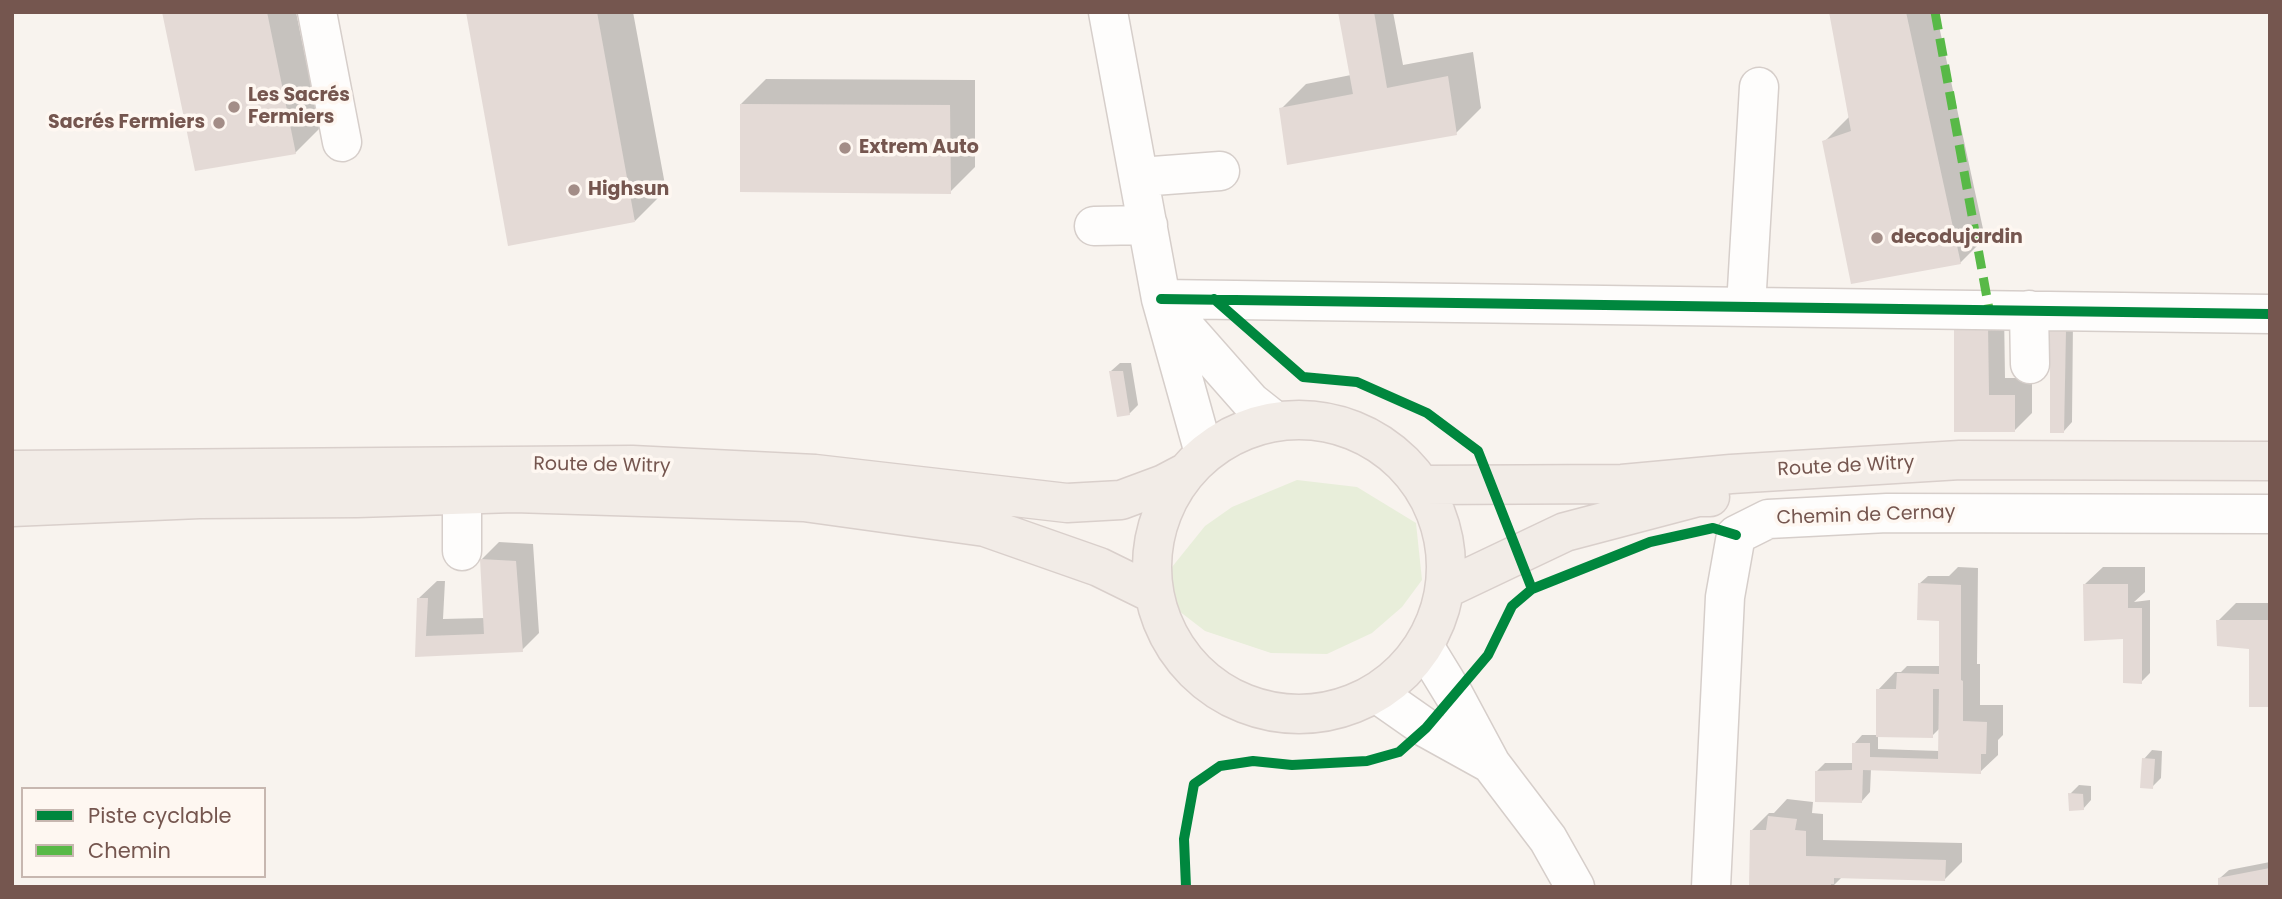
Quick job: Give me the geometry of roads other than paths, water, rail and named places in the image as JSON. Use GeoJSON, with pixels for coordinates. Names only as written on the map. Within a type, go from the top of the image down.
{"type":"FeatureCollection","features":[{"type":"Feature","properties":{"kind":"main road","name":"Route de Witry"},"geometry":{"type":"LineString","coordinates":[[12,470],[632,465],[816,474],[1067,503],[1121,500],[1164,484],[1237,432],[1275,421],[1322,421],[1358,431],[1383,445],[1405,463],[1423,485],[1438,518],[1447,553],[1445,589],[1438,618],[1424,646],[1403,672],[1376,693],[1344,707],[1309,714],[1273,712],[1239,702],[1208,683],[1183,659],[1164,628],[1154,594],[1152,552],[1162,510],[1194,463]]}},
{"type":"Feature","properties":{"kind":"main road","name":"Route de Witry"},"geometry":{"type":"LineString","coordinates":[[1423,485],[1622,484],[1731,474],[1960,460],[2270,461]]}},
{"type":"Feature","properties":{"kind":"main road","name":"Route de Witry"},"geometry":{"type":"LineString","coordinates":[[1445,589],[1565,533],[1698,497],[1946,481],[2270,482]]}},
{"type":"Feature","properties":{"kind":"main road","name":"Route de Witry"},"geometry":{"type":"LineString","coordinates":[[12,507],[199,499],[514,493],[804,502],[985,527],[1099,567],[1154,594]]}},
{"type":"Feature","properties":{"kind":"street"},"geometry":{"type":"LineString","coordinates":[[317,12],[342,142]]}},
{"type":"Feature","properties":{"kind":"street"},"geometry":{"type":"LineString","coordinates":[[1108,12],[1194,463]]}},
{"type":"Feature","properties":{"kind":"street"},"geometry":{"type":"LineString","coordinates":[[1746,306],[1759,87]]}},
{"type":"Feature","properties":{"kind":"street"},"geometry":{"type":"LineString","coordinates":[[1140,177],[1220,171]]}},
{"type":"Feature","properties":{"kind":"street"},"geometry":{"type":"LineString","coordinates":[[1094,226],[1148,225]]}},
{"type":"Feature","properties":{"kind":"street"},"geometry":{"type":"LineString","coordinates":[[1161,299],[2270,314]]}},
{"type":"Feature","properties":{"kind":"street"},"geometry":{"type":"LineString","coordinates":[[1161,299],[1241,392],[1275,421]]}},
{"type":"Feature","properties":{"kind":"street"},"geometry":{"type":"LineString","coordinates":[[2029,310],[2030,364]]}},
{"type":"Feature","properties":{"kind":"street"},"geometry":{"type":"LineString","coordinates":[[462,495],[462,551]]}},
{"type":"Feature","properties":{"kind":"street","name":"Chemin de Cernay"},"geometry":{"type":"LineString","coordinates":[[1711,887],[1725,597],[1736,535],[1768,519],[1886,513],[2270,514]]}},
{"type":"Feature","properties":{"kind":"street"},"geometry":{"type":"LineString","coordinates":[[1424,646],[1491,764],[1548,839],[1575,887]]}},
{"type":"Feature","properties":{"kind":"street"},"geometry":{"type":"LineString","coordinates":[[1376,693],[1426,728],[1491,764]]}},
{"type":"Feature","properties":{"kind":"place","name":"Les Sacrés Fermiers"},"geometry":{"type":"Point","coordinates":[234,107]}},
{"type":"Feature","properties":{"kind":"place","name":"Sacrés Fermiers"},"geometry":{"type":"Point","coordinates":[219,123]}},
{"type":"Feature","properties":{"kind":"place","name":"Extrem Auto"},"geometry":{"type":"Point","coordinates":[845,148]}},
{"type":"Feature","properties":{"kind":"place","name":"Highsun"},"geometry":{"type":"Point","coordinates":[574,190]}},
{"type":"Feature","properties":{"kind":"place","name":"decodujardin"},"geometry":{"type":"Point","coordinates":[1877,238]}}]}
